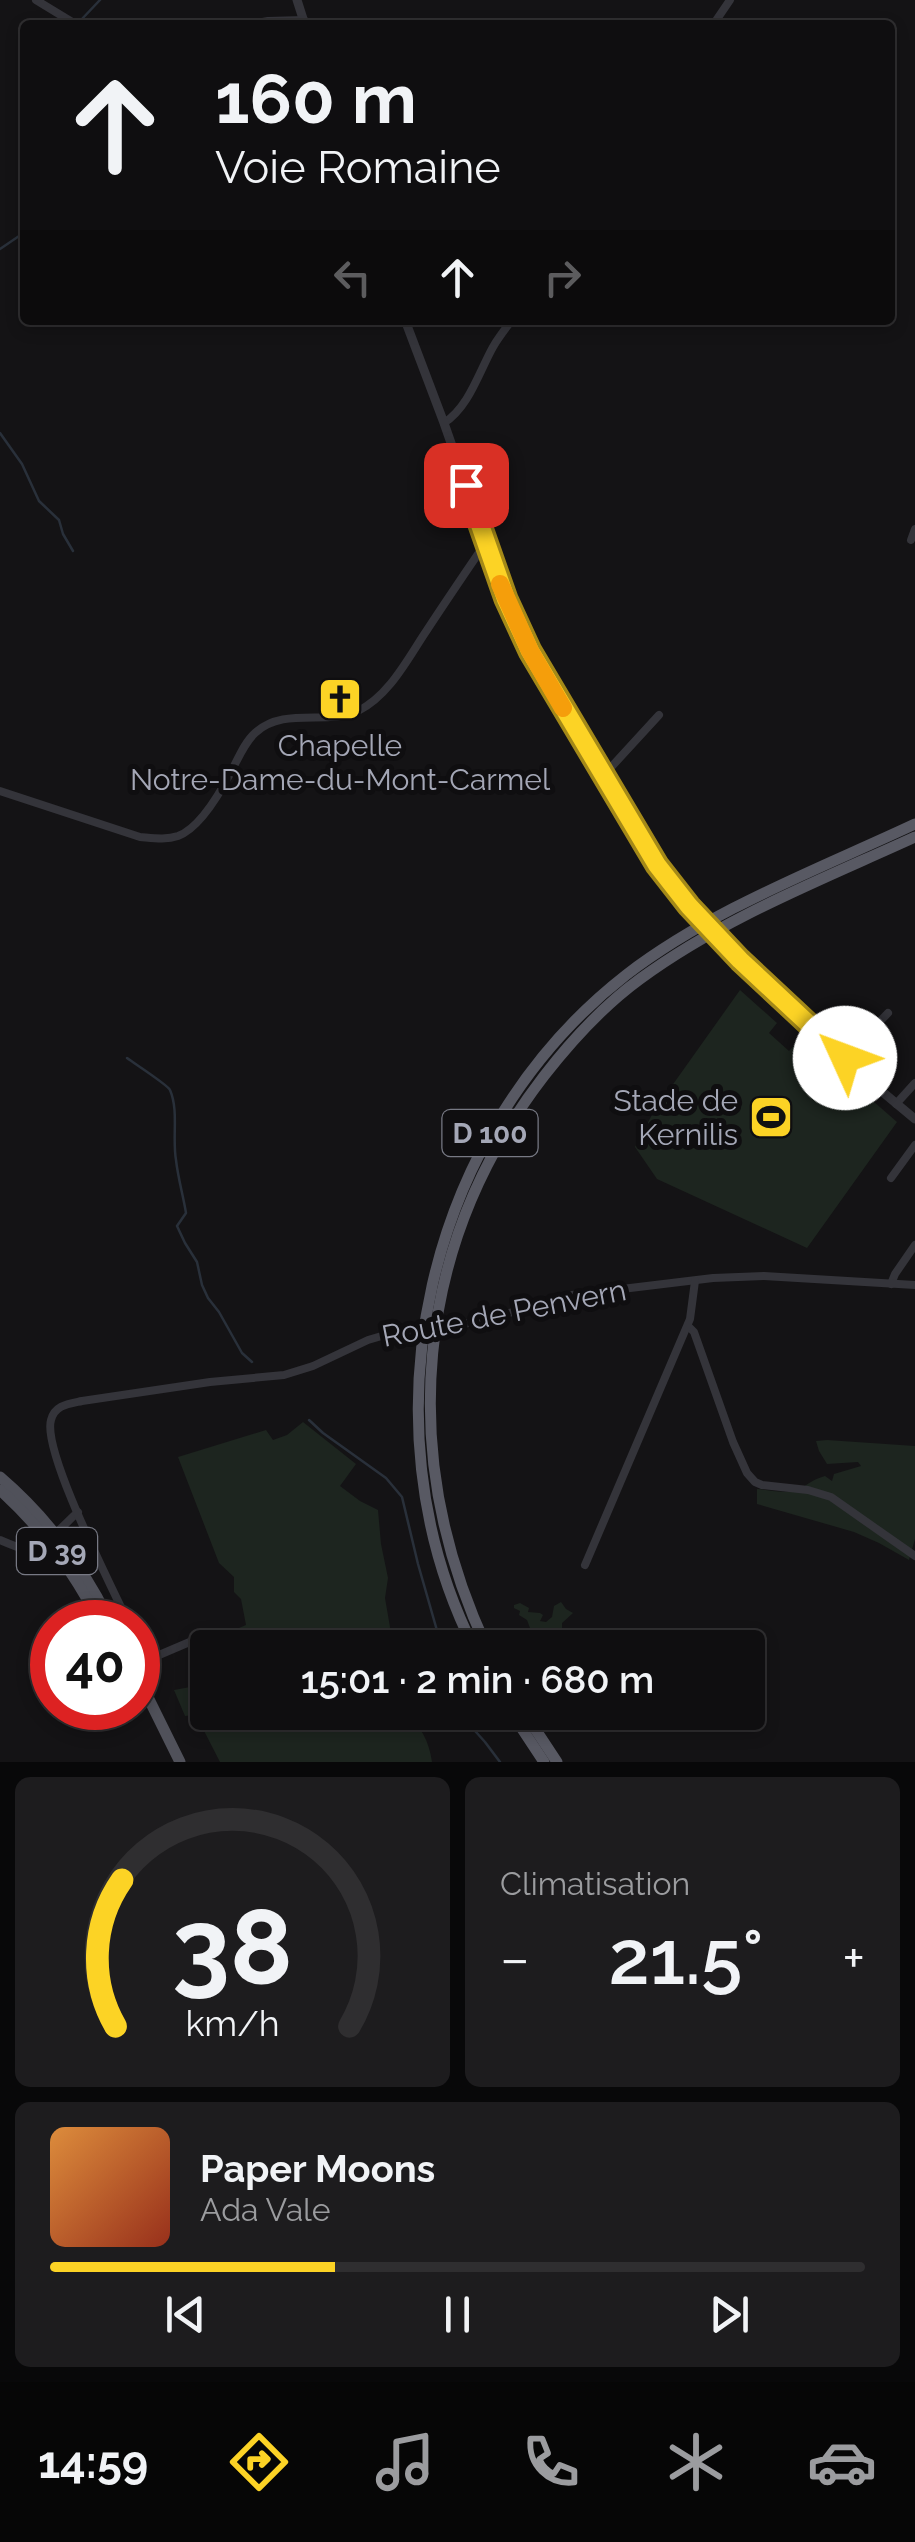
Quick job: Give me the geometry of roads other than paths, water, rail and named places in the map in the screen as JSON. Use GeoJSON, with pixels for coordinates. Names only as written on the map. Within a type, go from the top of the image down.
{"type":"FeatureCollection","features":[{"type":"Feature","properties":{"kind":"highway","name":"D 100"},"geometry":{"type":"LineString","coordinates":[[466,1630],[450,1595],[428,1511],[421,1470],[418,1408],[423,1327],[433,1276],[475,1160],[536,1066],[570,1026],[628,974],[708,922],[915,824]]}},
{"type":"Feature","properties":{"kind":"highway","name":"D 100"},"geometry":{"type":"LineString","coordinates":[[480,1630],[446,1538],[433,1458],[430,1390],[447,1269],[469,1205],[499,1142],[567,1047],[636,982],[719,928],[915,836]]}},
{"type":"Feature","properties":{"kind":"highway"},"geometry":{"type":"LineString","coordinates":[[523,1730],[544,1762]]}},
{"type":"Feature","properties":{"kind":"highway"},"geometry":{"type":"LineString","coordinates":[[536,1730],[558,1762]]}},
{"type":"Feature","properties":{"kind":"main road","name":"D 39"},"geometry":{"type":"LineString","coordinates":[[0,1477],[86,1577],[98,1600]]}},
{"type":"Feature","properties":{"kind":"main road","name":"D 39"},"geometry":{"type":"LineString","coordinates":[[0,1490],[52,1536],[88,1600]]}},
{"type":"Feature","properties":{"kind":"main road"},"geometry":{"type":"LineString","coordinates":[[160,1725],[177,1762]]}},
{"type":"Feature","properties":{"kind":"main road"},"geometry":{"type":"LineString","coordinates":[[159,1730],[177,1762]]}},
{"type":"Feature","properties":{"kind":"street"},"geometry":{"type":"LineString","coordinates":[[36,0],[69,20]]}},
{"type":"Feature","properties":{"kind":"street"},"geometry":{"type":"LineString","coordinates":[[406,325],[506,599],[530,651],[657,865],[726,946],[915,1119]]}},
{"type":"Feature","properties":{"kind":"street"},"geometry":{"type":"LineString","coordinates":[[444,423],[467,396],[508,325]]}},
{"type":"Feature","properties":{"kind":"street"},"geometry":{"type":"LineString","coordinates":[[911,540],[915,529]]}},
{"type":"Feature","properties":{"kind":"street"},"geometry":{"type":"LineString","coordinates":[[0,791],[140,837],[180,835],[195,824],[217,797],[247,744],[260,730],[296,718],[348,715],[373,700],[396,676],[476,558],[488,547]]}},
{"type":"Feature","properties":{"kind":"street"},"geometry":{"type":"LineString","coordinates":[[603,776],[659,716]]}},
{"type":"Feature","properties":{"kind":"street"},"geometry":{"type":"LineString","coordinates":[[845,1058],[888,1013]]}},
{"type":"Feature","properties":{"kind":"street"},"geometry":{"type":"LineString","coordinates":[[896,1104],[915,1083]]}},
{"type":"Feature","properties":{"kind":"street"},"geometry":{"type":"LineString","coordinates":[[891,1178],[915,1145]]}},
{"type":"Feature","properties":{"kind":"street"},"geometry":{"type":"LineString","coordinates":[[891,1284],[915,1245]]}},
{"type":"Feature","properties":{"kind":"street","name":"Route de Penvern"},"geometry":{"type":"LineString","coordinates":[[78,1512],[51,1440],[50,1423],[59,1407],[192,1385],[284,1375],[402,1330],[492,1318],[564,1296],[764,1276],[915,1285]]}},
{"type":"Feature","properties":{"kind":"street"},"geometry":{"type":"LineString","coordinates":[[585,1566],[692,1316],[695,1281]]}},
{"type":"Feature","properties":{"kind":"street"},"geometry":{"type":"LineString","coordinates":[[688,1326],[693,1329],[732,1442],[754,1482],[831,1496],[915,1556]]}},
{"type":"Feature","properties":{"kind":"street"},"geometry":{"type":"LineString","coordinates":[[0,1540],[29,1549],[52,1536],[78,1512],[118,1600]]}},
{"type":"Feature","properties":{"kind":"street"},"geometry":{"type":"LineString","coordinates":[[160,1655],[190,1642]]}},
{"type":"Feature","properties":{"kind":"waterway"},"geometry":{"type":"LineString","coordinates":[[81,20],[100,0]]}},
{"type":"Feature","properties":{"kind":"waterway"},"geometry":{"type":"LineString","coordinates":[[0,249],[20,235]]}},
{"type":"Feature","properties":{"kind":"waterway"},"geometry":{"type":"LineString","coordinates":[[0,433],[22,464],[39,501],[59,520],[73,551]]}},
{"type":"Feature","properties":{"kind":"waterway"},"geometry":{"type":"LineString","coordinates":[[127,1058],[170,1090],[176,1160],[186,1213],[177,1226],[197,1262],[208,1298],[242,1353],[252,1362]]}},
{"type":"Feature","properties":{"kind":"waterway"},"geometry":{"type":"LineString","coordinates":[[309,1420],[386,1478],[402,1497],[437,1630]]}},
{"type":"Feature","properties":{"kind":"waterway"},"geometry":{"type":"LineString","coordinates":[[474,1730],[500,1762]]}},
{"type":"Feature","properties":{"kind":"place","name":"Chapelle Notre-Dame-du-Mont-Carmel"},"geometry":{"type":"Point","coordinates":[340,699]}},
{"type":"Feature","properties":{"kind":"place","name":"Stade de Kernilis"},"geometry":{"type":"Point","coordinates":[771,1117]}}]}
